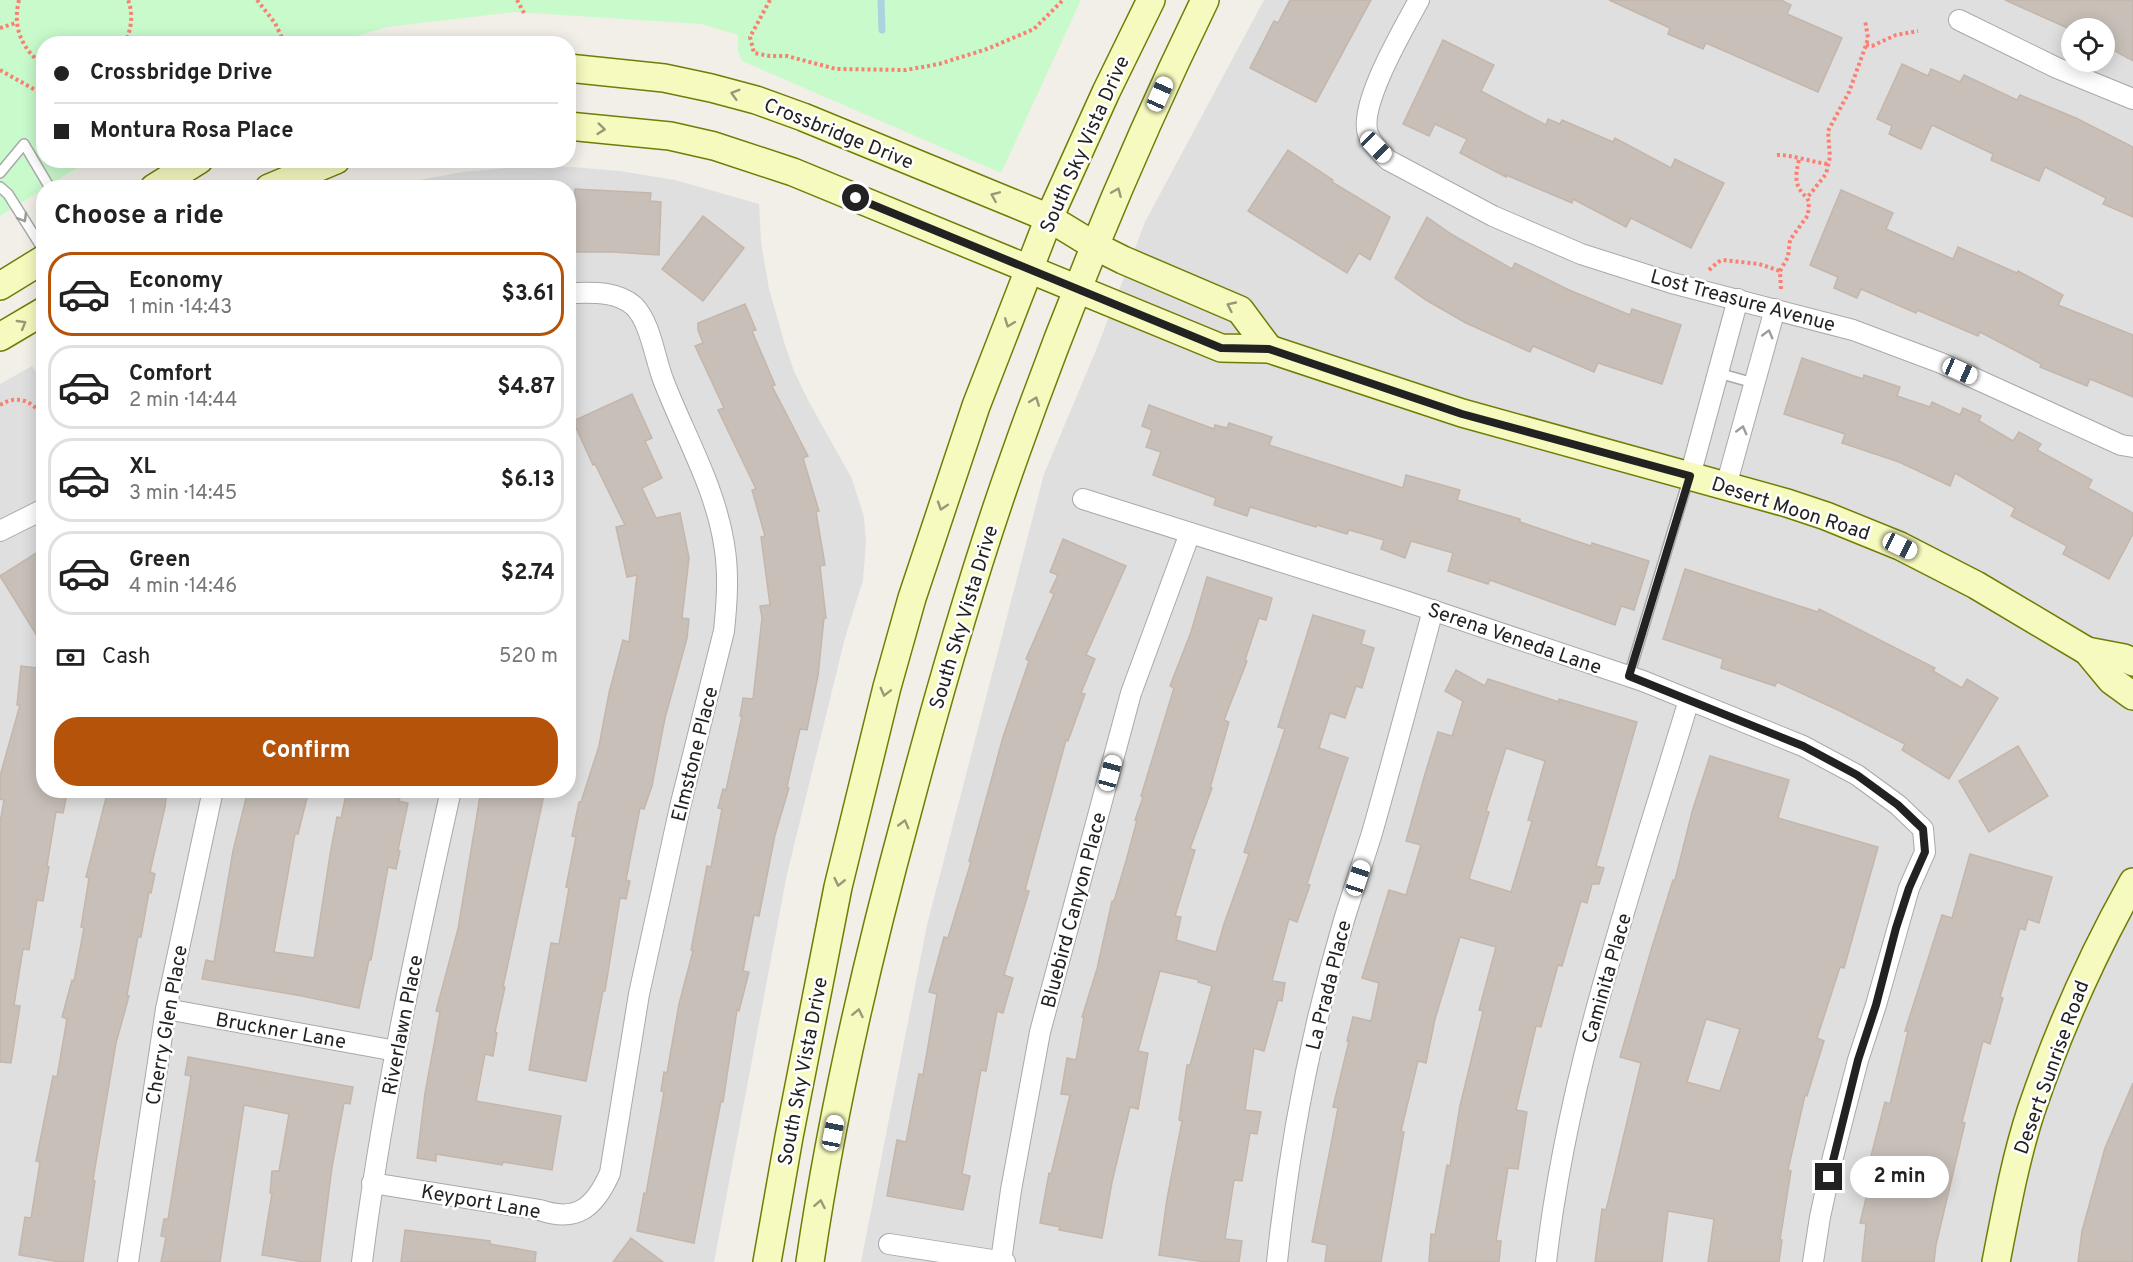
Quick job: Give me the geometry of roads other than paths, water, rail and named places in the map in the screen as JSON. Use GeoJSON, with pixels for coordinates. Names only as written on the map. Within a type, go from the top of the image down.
{"type":"FeatureCollection","features":[{"type":"Feature","properties":{"kind":"street","name":"South Sky Vista Drive"},"geometry":{"type":"LineString","coordinates":[[767,1262],[795,1104],[838,887],[887,687],[944,499],[976,406],[1049,219],[1150,0]]}},
{"type":"Feature","properties":{"kind":"street","name":"South Sky Vista Drive"},"geometry":{"type":"LineString","coordinates":[[810,1262],[846,1068],[872,951],[934,710],[980,560],[1011,466],[1078,288],[1141,138],[1204,0]]}},
{"type":"Feature","properties":{"kind":"street","name":"Lost Treasure Avenue"},"geometry":{"type":"LineString","coordinates":[[1419,0],[1371,98],[1366,116],[1368,133],[1376,147],[1388,160],[1514,226],[1581,254],[1672,283],[1853,330],[1930,358],[2121,445],[2133,447]]}},
{"type":"Feature","properties":{"kind":"street"},"geometry":{"type":"LineString","coordinates":[[1959,20],[2057,68],[2133,99]]}},
{"type":"Feature","properties":{"kind":"street","name":"Crossbridge Drive"},"geometry":{"type":"LineString","coordinates":[[576,69],[664,78],[756,100],[821,124],[1049,219],[1095,246]]}},
{"type":"Feature","properties":{"kind":"street"},"geometry":{"type":"LineString","coordinates":[[576,127],[670,136],[752,157],[1078,288]]}},
{"type":"Feature","properties":{"kind":"street"},"geometry":{"type":"LineString","coordinates":[[167,180],[186,168]]}},
{"type":"Feature","properties":{"kind":"street"},"geometry":{"type":"LineString","coordinates":[[288,180],[317,168]]}},
{"type":"Feature","properties":{"kind":"street"},"geometry":{"type":"LineString","coordinates":[[1095,246],[1240,309],[1269,349]]}},
{"type":"Feature","properties":{"kind":"street"},"geometry":{"type":"LineString","coordinates":[[0,286],[36,264]]}},
{"type":"Feature","properties":{"kind":"street","name":"Desert Moon Road"},"geometry":{"type":"LineString","coordinates":[[1078,288],[1221,348],[1269,349],[1462,414],[1726,486],[1826,516],[1900,546],[1976,585],[2087,651],[2111,680],[2133,696]]}},
{"type":"Feature","properties":{"kind":"street","name":"Elmstone Place"},"geometry":{"type":"LineString","coordinates":[[576,293],[608,294],[622,298],[635,307],[644,322],[663,380],[712,496],[725,545],[727,602],[722,640],[680,807],[639,994],[610,1173],[604,1186],[588,1206]]}},
{"type":"Feature","properties":{"kind":"street"},"geometry":{"type":"LineString","coordinates":[[1690,476],[1738,299]]}},
{"type":"Feature","properties":{"kind":"street"},"geometry":{"type":"LineString","coordinates":[[1726,486],[1775,309]]}},
{"type":"Feature","properties":{"kind":"street"},"geometry":{"type":"LineString","coordinates":[[0,337],[36,316]]}},
{"type":"Feature","properties":{"kind":"street","name":"Serena Veneda Lane"},"geometry":{"type":"LineString","coordinates":[[1083,499],[1432,610],[1629,676],[1803,746],[1857,775],[1898,805],[1923,829],[1925,852],[1905,898],[1876,1005],[1858,1060],[1831,1167],[1813,1262]]}},
{"type":"Feature","properties":{"kind":"street"},"geometry":{"type":"LineString","coordinates":[[0,531],[36,513]]}},
{"type":"Feature","properties":{"kind":"street","name":"Bluebird Canyon Place"},"geometry":{"type":"LineString","coordinates":[[1003,1262],[1013,1179],[1042,1020],[1131,693],[1190,533]]}},
{"type":"Feature","properties":{"kind":"street","name":"La Prada Place"},"geometry":{"type":"LineString","coordinates":[[1277,1262],[1282,1212],[1302,1091],[1323,1001],[1432,610]]}},
{"type":"Feature","properties":{"kind":"street","name":"Desert Moon Road"},"geometry":{"type":"LineString","coordinates":[[2087,651],[2133,662]]}},
{"type":"Feature","properties":{"kind":"street","name":"Caminita Place"},"geometry":{"type":"LineString","coordinates":[[1546,1262],[1558,1174],[1595,1010],[1689,700]]}},
{"type":"Feature","properties":{"kind":"street","name":"Cherry Glen Place"},"geometry":{"type":"LineString","coordinates":[[128,1262],[166,1009],[211,798]]}},
{"type":"Feature","properties":{"kind":"street","name":"Riverlawn Place"},"geometry":{"type":"LineString","coordinates":[[362,1262],[372,1183],[396,1051],[449,798]]}},
{"type":"Feature","properties":{"kind":"street","name":"Desert Sunrise Road"},"geometry":{"type":"LineString","coordinates":[[1996,1262],[2017,1162],[2048,1062],[2084,975],[2133,882]]}},
{"type":"Feature","properties":{"kind":"street","name":"Bruckner Lane"},"geometry":{"type":"LineString","coordinates":[[166,1009],[396,1051]]}},
{"type":"Feature","properties":{"kind":"street","name":"Keyport Lane"},"geometry":{"type":"LineString","coordinates":[[372,1183],[540,1210],[556,1215],[573,1213],[588,1206]]}},
{"type":"Feature","properties":{"kind":"street"},"geometry":{"type":"LineString","coordinates":[[889,1244],[1003,1262]]}},
{"type":"Feature","properties":{"kind":"lane"},"geometry":{"type":"LineString","coordinates":[[0,173],[24,144],[36,164]]}},
{"type":"Feature","properties":{"kind":"lane"},"geometry":{"type":"LineString","coordinates":[[0,187],[8,194],[36,238]]}},
{"type":"Feature","properties":{"kind":"lane"},"geometry":{"type":"LineString","coordinates":[[1718,373],[1755,383]]}},
{"type":"Feature","properties":{"kind":"lane"},"geometry":{"type":"LineString","coordinates":[[1629,676],[1690,476]]}},
{"type":"Feature","properties":{"kind":"waterway"},"geometry":{"type":"LineString","coordinates":[[881,0],[882,30]]}}]}
